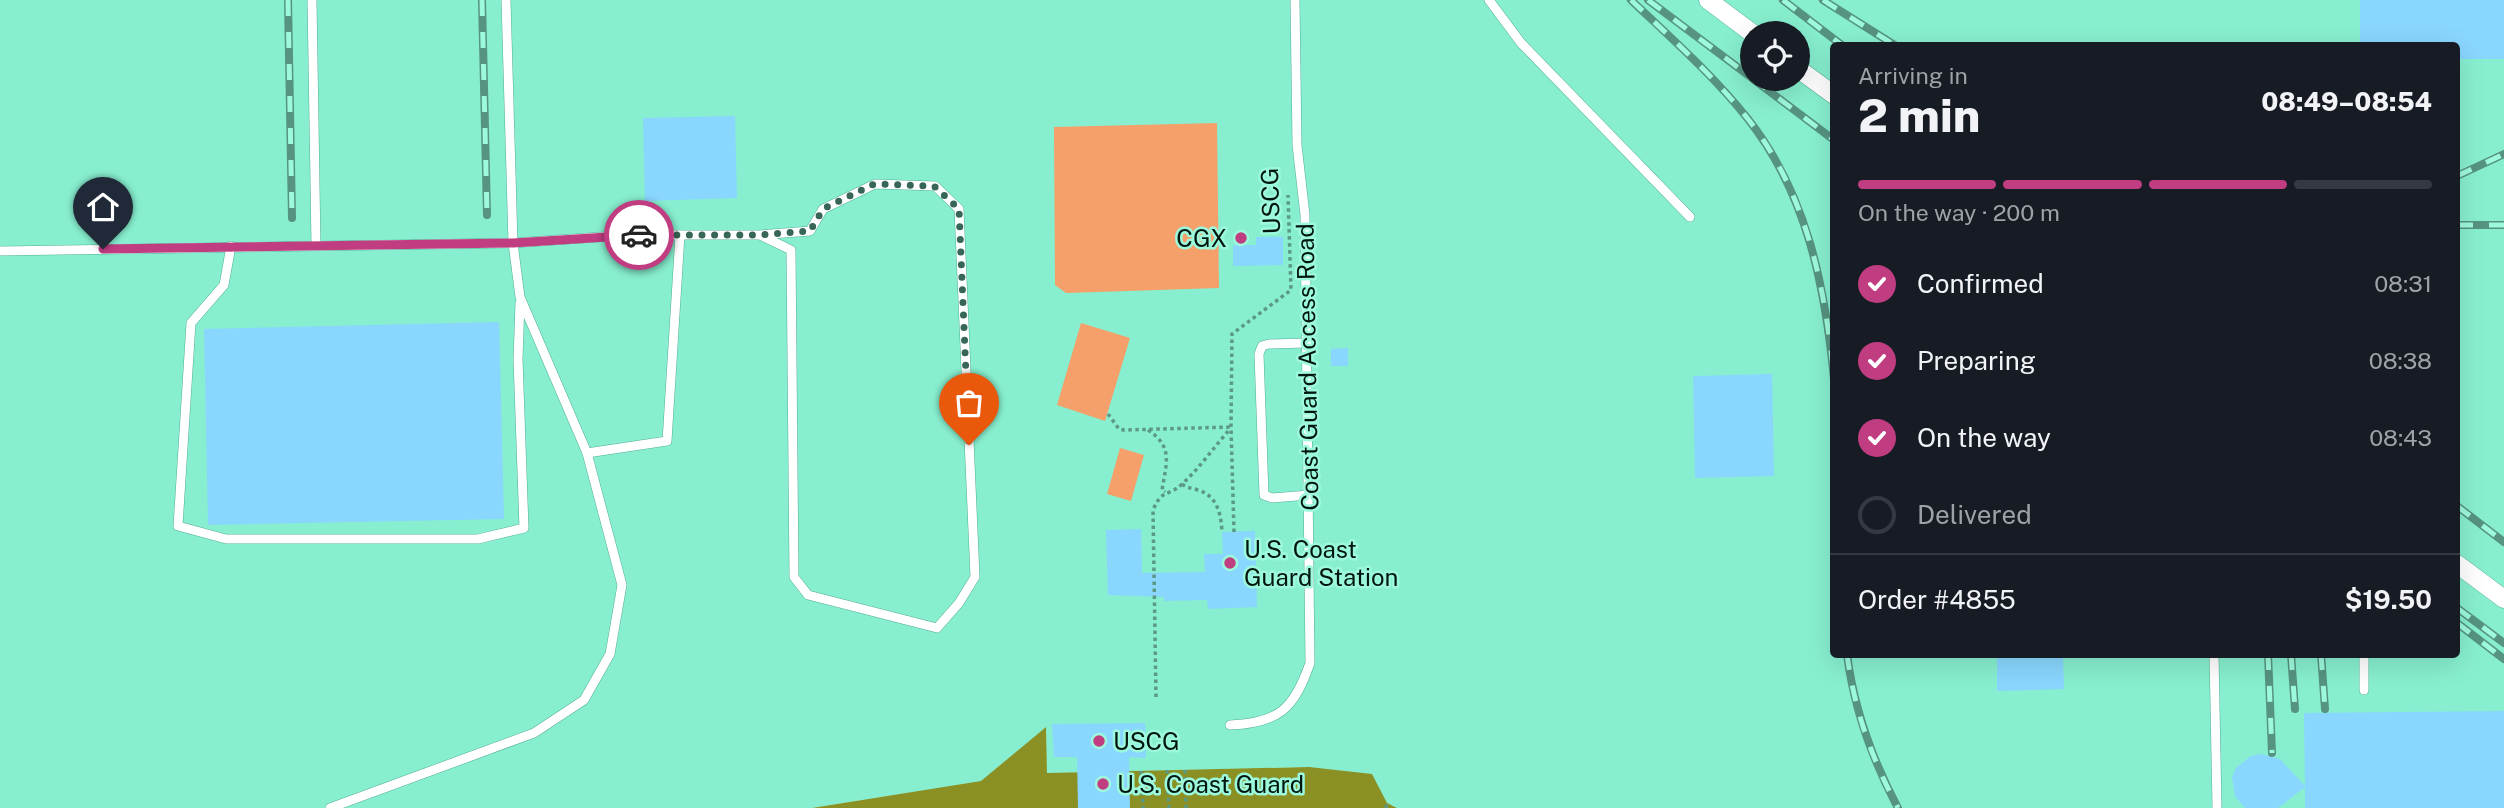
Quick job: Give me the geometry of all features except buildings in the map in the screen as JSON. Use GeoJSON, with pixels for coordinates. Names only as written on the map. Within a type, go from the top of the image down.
{"type":"FeatureCollection","features":[{"type":"Feature","properties":{"kind":"street"},"geometry":{"type":"LineString","coordinates":[[1708,0],[1740,24]]}},
{"type":"Feature","properties":{"kind":"street"},"geometry":{"type":"LineString","coordinates":[[1810,77],[1830,92]]}},
{"type":"Feature","properties":{"kind":"street"},"geometry":{"type":"LineString","coordinates":[[2460,566],[2504,599]]}},
{"type":"Feature","properties":{"kind":"lane"},"geometry":{"type":"LineString","coordinates":[[312,0],[316,245]]}},
{"type":"Feature","properties":{"kind":"lane"},"geometry":{"type":"LineString","coordinates":[[231,246],[224,285],[191,323],[178,526],[226,539],[478,539],[524,528],[518,359],[520,297],[513,243],[506,0]]}},
{"type":"Feature","properties":{"kind":"lane","name":"Coast Guard Access Road"},"geometry":{"type":"LineString","coordinates":[[1230,725],[1256,724],[1285,710],[1301,689],[1310,663],[1305,215],[1297,145],[1295,0]]}},
{"type":"Feature","properties":{"kind":"lane"},"geometry":{"type":"LineString","coordinates":[[1489,0],[1521,43],[1690,217]]}},
{"type":"Feature","properties":{"kind":"lane"},"geometry":{"type":"LineString","coordinates":[[0,251],[513,243],[630,235],[760,235],[810,231],[823,209],[874,184],[934,186],[959,209],[975,577],[959,603],[937,628],[807,595],[794,577],[791,250],[760,235]]}},
{"type":"Feature","properties":{"kind":"lane"},"geometry":{"type":"LineString","coordinates":[[587,453],[667,441],[681,235]]}},
{"type":"Feature","properties":{"kind":"lane"},"geometry":{"type":"LineString","coordinates":[[330,808],[534,733],[584,700],[610,654],[622,585],[587,453],[520,297]]}},
{"type":"Feature","properties":{"kind":"lane"},"geometry":{"type":"LineString","coordinates":[[1307,343],[1269,344],[1262,346],[1259,354],[1264,495],[1272,498],[1309,495]]}},
{"type":"Feature","properties":{"kind":"lane"},"geometry":{"type":"LineString","coordinates":[[2214,658],[2217,808]]}},
{"type":"Feature","properties":{"kind":"lane"},"geometry":{"type":"LineString","coordinates":[[2364,658],[2364,690]]}},
{"type":"Feature","properties":{"kind":"path","name":"USCG"},"geometry":{"type":"LineString","coordinates":[[1234,532],[1231,427],[1233,334],[1291,290],[1288,195]]}},
{"type":"Feature","properties":{"kind":"path"},"geometry":{"type":"LineString","coordinates":[[1108,414],[1119,429],[1231,427]]}},
{"type":"Feature","properties":{"kind":"path"},"geometry":{"type":"LineString","coordinates":[[1156,697],[1153,510],[1165,492],[1182,484],[1231,427]]}},
{"type":"Feature","properties":{"kind":"path"},"geometry":{"type":"LineString","coordinates":[[1146,429],[1165,447],[1168,461],[1162,489],[1165,492]]}},
{"type":"Feature","properties":{"kind":"path"},"geometry":{"type":"LineString","coordinates":[[1182,484],[1202,490],[1212,498],[1219,508],[1222,532]]}},
{"type":"Feature","properties":{"kind":"path"},"geometry":{"type":"LineString","coordinates":[[1185,770],[1186,808]]}},
{"type":"Feature","properties":{"kind":"path"},"geometry":{"type":"LineString","coordinates":[[1141,771],[1143,808]]}},
{"type":"Feature","properties":{"kind":"path"},"geometry":{"type":"LineString","coordinates":[[1167,771],[1169,808]]}},
{"type":"Feature","properties":{"kind":"shaded area"},"geometry":{"type":"Polygon","coordinates":[[[0,0],[2504,0],[2504,808],[1397,808],[1306,767],[1047,773],[1046,727],[981,781],[812,808],[0,808],[0,0]]]}},
{"type":"Feature","properties":{"kind":"shaded area"},"geometry":{"type":"Polygon","coordinates":[[[1217,123],[1219,288],[1066,293],[1055,285],[1054,127],[1217,123]]]}},
{"type":"Feature","properties":{"kind":"shaded area"},"geometry":{"type":"Polygon","coordinates":[[[1081,323],[1130,338],[1105,421],[1057,405],[1081,323]]]}},
{"type":"Feature","properties":{"kind":"shaded area"},"geometry":{"type":"Polygon","coordinates":[[[1120,448],[1144,455],[1131,501],[1107,494],[1120,448]]]}},
{"type":"Feature","properties":{"kind":"shaded area"},"geometry":{"type":"Polygon","coordinates":[[[1046,727],[1047,773],[1309,767],[1372,774],[1387,803],[1397,808],[812,808],[981,781],[1046,727]]]}},
{"type":"Feature","properties":{"kind":"railway"},"geometry":{"type":"LineString","coordinates":[[288,0],[292,218]]}},
{"type":"Feature","properties":{"kind":"railway"},"geometry":{"type":"LineString","coordinates":[[482,0],[487,215]]}},
{"type":"Feature","properties":{"kind":"railway"},"geometry":{"type":"LineString","coordinates":[[1631,0],[1721,87],[1768,148],[1785,178],[1810,242],[1830,344]]}},
{"type":"Feature","properties":{"kind":"railway"},"geometry":{"type":"LineString","coordinates":[[1648,0],[1740,69]]}},
{"type":"Feature","properties":{"kind":"railway"},"geometry":{"type":"LineString","coordinates":[[1783,0],[1838,42]]}},
{"type":"Feature","properties":{"kind":"railway"},"geometry":{"type":"LineString","coordinates":[[1823,0],[1890,42]]}},
{"type":"Feature","properties":{"kind":"railway"},"geometry":{"type":"LineString","coordinates":[[1769,91],[1830,137]]}},
{"type":"Feature","properties":{"kind":"railway"},"geometry":{"type":"LineString","coordinates":[[2460,175],[2504,154]]}},
{"type":"Feature","properties":{"kind":"railway"},"geometry":{"type":"LineString","coordinates":[[2460,225],[2504,225]]}},
{"type":"Feature","properties":{"kind":"railway"},"geometry":{"type":"LineString","coordinates":[[2460,508],[2504,542]]}},
{"type":"Feature","properties":{"kind":"railway"},"geometry":{"type":"LineString","coordinates":[[2460,610],[2504,643]]}},
{"type":"Feature","properties":{"kind":"railway"},"geometry":{"type":"LineString","coordinates":[[2460,625],[2504,659]]}},
{"type":"Feature","properties":{"kind":"railway"},"geometry":{"type":"LineString","coordinates":[[1848,658],[1865,734],[1898,808]]}},
{"type":"Feature","properties":{"kind":"railway"},"geometry":{"type":"LineString","coordinates":[[2268,658],[2272,753]]}},
{"type":"Feature","properties":{"kind":"railway"},"geometry":{"type":"LineString","coordinates":[[2291,658],[2295,709]]}},
{"type":"Feature","properties":{"kind":"railway"},"geometry":{"type":"LineString","coordinates":[[2321,658],[2325,709]]}},
{"type":"Feature","properties":{"kind":"way so far"},"geometry":{"type":"LineString","coordinates":[[639,235],[760,235],[810,231],[823,209],[874,184],[934,186],[959,209],[969,445]]}},
{"type":"Feature","properties":{"kind":"place","name":"CGX"},"geometry":{"type":"Point","coordinates":[1241,238]}},
{"type":"Feature","properties":{"kind":"place","name":"U.S. Coast Guard Station"},"geometry":{"type":"Point","coordinates":[1230,563]}},
{"type":"Feature","properties":{"kind":"place","name":"USCG"},"geometry":{"type":"Point","coordinates":[1099,741]}},
{"type":"Feature","properties":{"kind":"place","name":"U.S. Coast Guard"},"geometry":{"type":"Point","coordinates":[1103,784]}},
{"type":"Feature","properties":{"kind":"route"},"geometry":{"type":"LineString","coordinates":[[103,249],[513,243],[639,235]]}}]}
